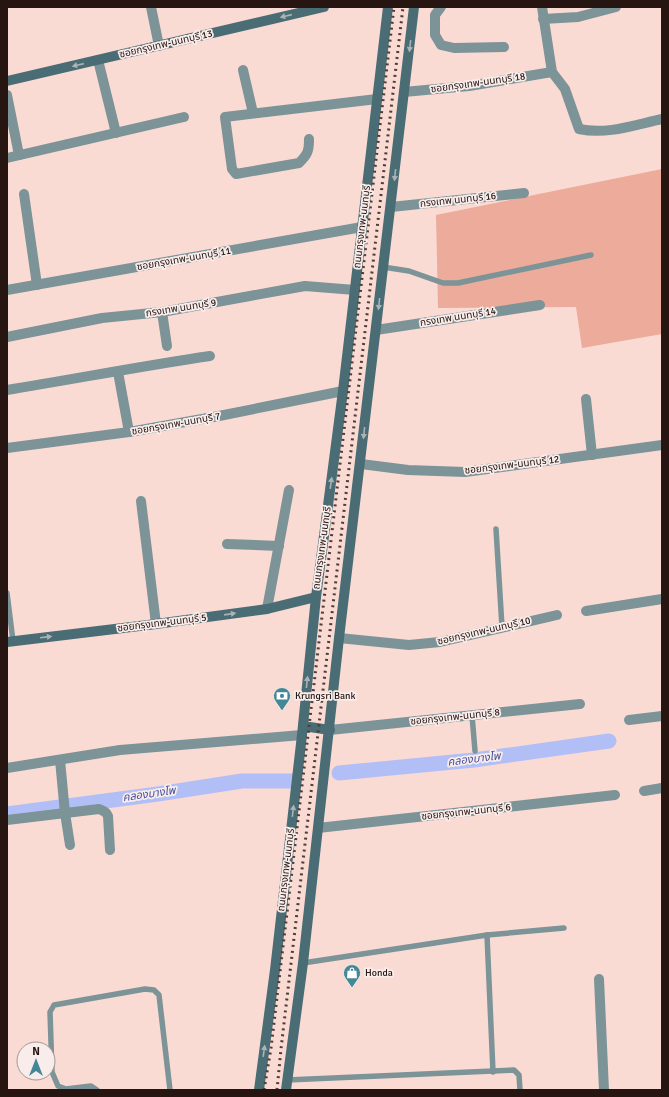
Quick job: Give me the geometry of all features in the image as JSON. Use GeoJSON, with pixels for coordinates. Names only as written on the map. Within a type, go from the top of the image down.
{"type":"FeatureCollection","features":[{"type":"Feature","properties":{"kind":"main road","name":"ซอยกรุงเทพ-นนทบุรี 13"},"geometry":{"type":"LineString","coordinates":[[7,81],[324,7]]}},
{"type":"Feature","properties":{"kind":"main road","name":"ถนนกรุงเทพ-นนทบุรี"},"geometry":{"type":"LineString","coordinates":[[259,1090],[275,970],[316,597],[343,391],[388,7]]}},
{"type":"Feature","properties":{"kind":"main road"},"geometry":{"type":"LineString","coordinates":[[286,1085],[303,964],[339,638],[361,464],[414,7]]}},
{"type":"Feature","properties":{"kind":"main road","name":"ซอยกรุงเทพ-นนทบุรี 5"},"geometry":{"type":"LineString","coordinates":[[10,641],[267,609],[316,597]]}},
{"type":"Feature","properties":{"kind":"main road"},"geometry":{"type":"LineString","coordinates":[[302,730],[330,730]]}},
{"type":"Feature","properties":{"kind":"street"},"geometry":{"type":"LineString","coordinates":[[150,7],[159,46]]}},
{"type":"Feature","properties":{"kind":"street"},"geometry":{"type":"LineString","coordinates":[[441,7],[435,15],[435,35],[441,45],[454,48],[504,47]]}},
{"type":"Feature","properties":{"kind":"street"},"geometry":{"type":"LineString","coordinates":[[542,7],[552,72],[565,89],[579,129],[592,132],[612,130],[662,119]]}},
{"type":"Feature","properties":{"kind":"street"},"geometry":{"type":"LineString","coordinates":[[543,19],[578,17],[616,7]]}},
{"type":"Feature","properties":{"kind":"street"},"geometry":{"type":"LineString","coordinates":[[98,60],[116,133]]}},
{"type":"Feature","properties":{"kind":"street"},"geometry":{"type":"LineString","coordinates":[[243,70],[253,113]]}},
{"type":"Feature","properties":{"kind":"street","name":"ซอยกรุงเทพ-นนทบุรี 18"},"geometry":{"type":"LineString","coordinates":[[404,92],[469,86],[552,72]]}},
{"type":"Feature","properties":{"kind":"street"},"geometry":{"type":"LineString","coordinates":[[7,94],[19,155]]}},
{"type":"Feature","properties":{"kind":"street"},"geometry":{"type":"LineString","coordinates":[[310,139],[308,152],[299,163],[236,174],[232,169],[224,116],[377,99]]}},
{"type":"Feature","properties":{"kind":"street"},"geometry":{"type":"LineString","coordinates":[[7,158],[184,118]]}},
{"type":"Feature","properties":{"kind":"street","name":"กรงเทพ นนทบุรี 16"},"geometry":{"type":"LineString","coordinates":[[391,207],[524,193]]}},
{"type":"Feature","properties":{"kind":"street"},"geometry":{"type":"LineString","coordinates":[[24,194],[37,285]]}},
{"type":"Feature","properties":{"kind":"street","name":"ซอยกรุงเทพ-นนทบุรี 11"},"geometry":{"type":"LineString","coordinates":[[7,290],[362,227]]}},
{"type":"Feature","properties":{"kind":"street","name":"กรงเทพ นนทบุรี 9"},"geometry":{"type":"LineString","coordinates":[[7,337],[102,318],[162,312],[305,286],[355,290]]}},
{"type":"Feature","properties":{"kind":"street","name":"กรงเทพ นนทบุรี 14"},"geometry":{"type":"LineString","coordinates":[[376,330],[540,305]]}},
{"type":"Feature","properties":{"kind":"street"},"geometry":{"type":"LineString","coordinates":[[162,312],[167,346]]}},
{"type":"Feature","properties":{"kind":"street"},"geometry":{"type":"LineString","coordinates":[[7,390],[210,356]]}},
{"type":"Feature","properties":{"kind":"street"},"geometry":{"type":"LineString","coordinates":[[118,372],[128,432]]}},
{"type":"Feature","properties":{"kind":"street","name":"ซอยกรุงเทพ-นนทบุรี 7"},"geometry":{"type":"LineString","coordinates":[[7,448],[128,432],[219,416],[343,391]]}},
{"type":"Feature","properties":{"kind":"street"},"geometry":{"type":"LineString","coordinates":[[586,399],[592,455]]}},
{"type":"Feature","properties":{"kind":"street","name":"ซอยกรุงเทพ-นนทบุรี 12"},"geometry":{"type":"LineString","coordinates":[[361,464],[408,470],[465,472],[662,445]]}},
{"type":"Feature","properties":{"kind":"street"},"geometry":{"type":"LineString","coordinates":[[267,609],[289,490]]}},
{"type":"Feature","properties":{"kind":"street"},"geometry":{"type":"LineString","coordinates":[[141,501],[156,624]]}},
{"type":"Feature","properties":{"kind":"street"},"geometry":{"type":"LineString","coordinates":[[227,544],[279,546]]}},
{"type":"Feature","properties":{"kind":"street"},"geometry":{"type":"LineString","coordinates":[[586,611],[662,599]]}},
{"type":"Feature","properties":{"kind":"street","name":"ซอยกรุงเทพ-นนทบุรี 10"},"geometry":{"type":"LineString","coordinates":[[339,638],[410,645],[440,642],[557,615]]}},
{"type":"Feature","properties":{"kind":"street","name":"ซอยกรุงเทพ-นนทบุรี 8"},"geometry":{"type":"LineString","coordinates":[[330,730],[580,704]]}},
{"type":"Feature","properties":{"kind":"street"},"geometry":{"type":"LineString","coordinates":[[629,720],[662,716]]}},
{"type":"Feature","properties":{"kind":"street"},"geometry":{"type":"LineString","coordinates":[[7,768],[120,750],[302,730]]}},
{"type":"Feature","properties":{"kind":"street"},"geometry":{"type":"LineString","coordinates":[[60,760],[70,845]]}},
{"type":"Feature","properties":{"kind":"street"},"geometry":{"type":"LineString","coordinates":[[644,790],[662,788]]}},
{"type":"Feature","properties":{"kind":"street","name":"ซอยกรุงเทพ-นนทบุรี 6"},"geometry":{"type":"LineString","coordinates":[[318,828],[615,795]]}},
{"type":"Feature","properties":{"kind":"street"},"geometry":{"type":"LineString","coordinates":[[7,820],[65,809],[99,810],[106,812],[108,816],[110,850]]}},
{"type":"Feature","properties":{"kind":"street"},"geometry":{"type":"LineString","coordinates":[[599,979],[604,1090]]}},
{"type":"Feature","properties":{"kind":"lane"},"geometry":{"type":"LineString","coordinates":[[383,267],[409,271],[443,283],[458,282],[591,255]]}},
{"type":"Feature","properties":{"kind":"lane"},"geometry":{"type":"LineString","coordinates":[[496,529],[502,627]]}},
{"type":"Feature","properties":{"kind":"lane"},"geometry":{"type":"LineString","coordinates":[[7,593],[10,641]]}},
{"type":"Feature","properties":{"kind":"lane"},"geometry":{"type":"LineString","coordinates":[[472,715],[474,751]]}},
{"type":"Feature","properties":{"kind":"lane"},"geometry":{"type":"LineString","coordinates":[[303,964],[487,935],[564,928]]}},
{"type":"Feature","properties":{"kind":"lane"},"geometry":{"type":"LineString","coordinates":[[487,935],[493,1072]]}},
{"type":"Feature","properties":{"kind":"lane"},"geometry":{"type":"LineString","coordinates":[[98,1090],[91,1086],[66,1089],[58,1086],[52,1072],[50,1012],[54,1005],[145,989],[154,990],[159,995],[170,1090]]}},
{"type":"Feature","properties":{"kind":"lane"},"geometry":{"type":"LineString","coordinates":[[286,1085],[514,1070],[518,1072],[519,1075],[520,1090]]}},
{"type":"Feature","properties":{"kind":"shaded area"},"geometry":{"type":"Polygon","coordinates":[[[662,169],[662,334],[582,348],[576,307],[438,308],[436,215],[662,169]]]}},
{"type":"Feature","properties":{"kind":"waterway","name":"คลองบางโพ"},"geometry":{"type":"LineString","coordinates":[[339,773],[474,760],[609,741]]}},
{"type":"Feature","properties":{"kind":"waterway","name":"คลองบางโพ"},"geometry":{"type":"LineString","coordinates":[[7,814],[242,781],[292,781]]}},
{"type":"Feature","properties":{"kind":"railway"},"geometry":{"type":"LineString","coordinates":[[264,1090],[271,1048],[394,7]]}},
{"type":"Feature","properties":{"kind":"railway"},"geometry":{"type":"LineString","coordinates":[[277,1090],[403,7]]}},
{"type":"Feature","properties":{"kind":"place","name":"Krungsri Bank"},"geometry":{"type":"Point","coordinates":[282,711]}},
{"type":"Feature","properties":{"kind":"place","name":"Honda"},"geometry":{"type":"Point","coordinates":[352,988]}}]}
